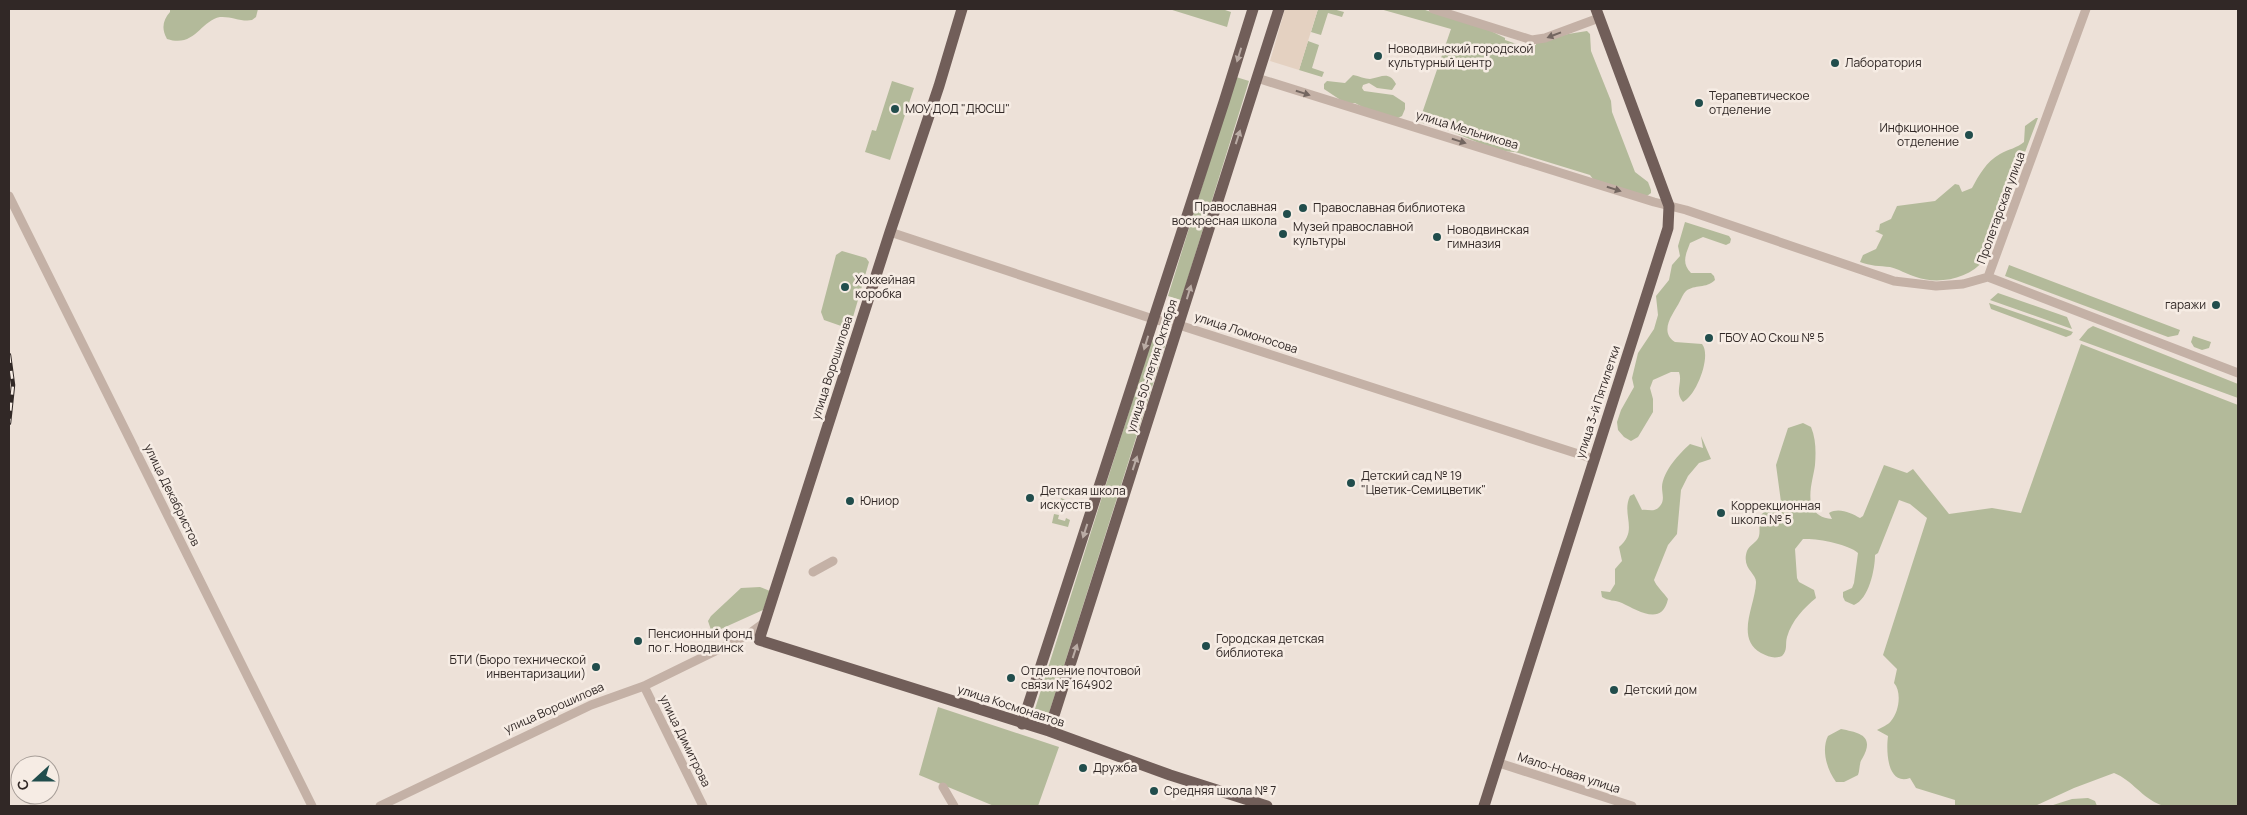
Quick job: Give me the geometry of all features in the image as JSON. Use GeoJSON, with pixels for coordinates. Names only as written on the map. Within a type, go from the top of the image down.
{"type":"FeatureCollection","features":[{"type":"Feature","properties":{"kind":"main road","name":"улица Ворошилова"},"geometry":{"type":"LineString","coordinates":[[759,640],[939,86],[962,9]]}},
{"type":"Feature","properties":{"kind":"main road","name":"улица 50-летия Октября"},"geometry":{"type":"LineString","coordinates":[[1022,724],[1253,9]]}},
{"type":"Feature","properties":{"kind":"main road","name":"улица 50-летия Октября"},"geometry":{"type":"LineString","coordinates":[[1049,731],[1279,9]]}},
{"type":"Feature","properties":{"kind":"main road","name":"улица 3-й Пятилетки"},"geometry":{"type":"LineString","coordinates":[[1484,806],[1668,228],[1669,206],[1598,13]]}},
{"type":"Feature","properties":{"kind":"main road","name":"улица Космонавтов"},"geometry":{"type":"LineString","coordinates":[[759,640],[1049,731],[1170,775],[1267,806]]}},
{"type":"Feature","properties":{"kind":"street"},"geometry":{"type":"LineString","coordinates":[[1433,9],[1532,40],[1545,38],[1598,13]]}},
{"type":"Feature","properties":{"kind":"street","name":"Пролетарская улица"},"geometry":{"type":"LineString","coordinates":[[2086,9],[1988,277],[2238,374]]}},
{"type":"Feature","properties":{"kind":"street","name":"улица Мельникова"},"geometry":{"type":"LineString","coordinates":[[1257,78],[1686,210],[1894,281],[1936,286],[1963,284],[1988,277]]}},
{"type":"Feature","properties":{"kind":"street","name":"улица Декабристов"},"geometry":{"type":"LineString","coordinates":[[9,196],[312,806]]}},
{"type":"Feature","properties":{"kind":"street","name":"улица Ломоносова"},"geometry":{"type":"LineString","coordinates":[[890,232],[1153,319],[1179,325],[1594,459]]}},
{"type":"Feature","properties":{"kind":"street"},"geometry":{"type":"LineString","coordinates":[[813,572],[833,561]]}},
{"type":"Feature","properties":{"kind":"street","name":"улица Ворошилова"},"geometry":{"type":"LineString","coordinates":[[380,806],[591,705],[644,686],[746,636],[765,622]]}},
{"type":"Feature","properties":{"kind":"street","name":"улица Космонавтов"},"geometry":{"type":"LineString","coordinates":[[746,636],[759,640]]}},
{"type":"Feature","properties":{"kind":"street","name":"улица Димитрова"},"geometry":{"type":"LineString","coordinates":[[644,686],[703,806]]}},
{"type":"Feature","properties":{"kind":"street","name":"Мало-Новая улица"},"geometry":{"type":"LineString","coordinates":[[1499,763],[1632,806]]}},
{"type":"Feature","properties":{"kind":"street"},"geometry":{"type":"LineString","coordinates":[[943,786],[954,806]]}},
{"type":"Feature","properties":{"kind":"green space"},"geometry":{"type":"Polygon","coordinates":[[[170,9],[258,9],[256,17],[252,20],[220,17],[207,23],[191,37],[176,41],[167,39],[163,28],[170,9]]]}},
{"type":"Feature","properties":{"kind":"green space"},"geometry":{"type":"Polygon","coordinates":[[[1169,9],[1222,9],[1231,12],[1227,27],[1169,9]]]}},
{"type":"Feature","properties":{"kind":"green space"},"geometry":{"type":"Polygon","coordinates":[[[1318,9],[1333,9],[1344,12],[1342,17],[1328,13],[1321,35],[1311,32],[1318,9]]]}},
{"type":"Feature","properties":{"kind":"green space"},"geometry":{"type":"Polygon","coordinates":[[[1380,9],[1422,9],[1489,30],[1505,38],[1505,40],[1525,47],[1568,34],[1587,31],[1590,34],[1591,51],[1611,101],[1612,112],[1635,172],[1648,182],[1651,193],[1647,196],[1593,179],[1590,175],[1515,152],[1494,148],[1450,131],[1419,122],[1451,29],[1380,9]]]}},
{"type":"Feature","properties":{"kind":"green space"},"geometry":{"type":"Polygon","coordinates":[[[1308,41],[1319,45],[1312,68],[1324,72],[1322,77],[1299,70],[1308,41]]]}},
{"type":"Feature","properties":{"kind":"green space"},"geometry":{"type":"Polygon","coordinates":[[[1353,75],[1366,79],[1391,77],[1396,84],[1392,90],[1377,88],[1369,83],[1363,85],[1362,88],[1364,91],[1393,95],[1405,103],[1402,116],[1398,118],[1368,110],[1355,103],[1345,103],[1324,89],[1324,84],[1327,81],[1345,83],[1353,75]]]}},
{"type":"Feature","properties":{"kind":"green space"},"geometry":{"type":"Polygon","coordinates":[[[1236,77],[1249,81],[1181,300],[1168,296],[1236,77]]]}},
{"type":"Feature","properties":{"kind":"green space","name":"МОУ ДОД \"ДЮСШ\""},"geometry":{"type":"Polygon","coordinates":[[[892,81],[914,88],[890,160],[865,152],[872,130],[876,131],[892,81]]]}},
{"type":"Feature","properties":{"kind":"green space"},"geometry":{"type":"Polygon","coordinates":[[[2038,118],[1984,260],[1978,267],[1953,279],[1934,280],[1916,277],[1893,268],[1860,262],[1863,255],[1876,249],[1883,235],[1875,231],[1879,230],[1880,224],[1891,219],[1897,206],[1935,201],[1955,184],[1959,185],[1962,192],[1972,188],[1980,174],[1991,161],[2000,154],[2024,142],[2025,126],[2038,118]]]}},
{"type":"Feature","properties":{"kind":"green space"},"geometry":{"type":"Polygon","coordinates":[[[1685,222],[1729,236],[1731,239],[1730,243],[1726,245],[1703,237],[1690,243],[1685,258],[1688,269],[1691,273],[1711,273],[1715,280],[1708,285],[1686,291],[1669,322],[1668,333],[1675,342],[1702,344],[1705,350],[1704,366],[1693,392],[1683,402],[1679,395],[1679,372],[1671,372],[1653,380],[1650,388],[1653,399],[1653,412],[1638,437],[1631,441],[1618,430],[1617,422],[1621,410],[1634,387],[1632,378],[1638,353],[1654,329],[1658,315],[1656,296],[1669,280],[1672,265],[1680,256],[1678,246],[1685,222]]]}},
{"type":"Feature","properties":{"kind":"green space","name":"Хоккейная коробка"},"geometry":{"type":"Polygon","coordinates":[[[842,251],[866,258],[869,262],[851,324],[844,327],[824,320],[821,312],[836,255],[842,251]]]}},
{"type":"Feature","properties":{"kind":"green space"},"geometry":{"type":"Polygon","coordinates":[[[2009,265],[2180,330],[2178,335],[2168,337],[2005,276],[2009,265]]]}},
{"type":"Feature","properties":{"kind":"green space"},"geometry":{"type":"Polygon","coordinates":[[[1998,293],[2067,317],[2072,329],[1990,300],[1998,293]]]}},
{"type":"Feature","properties":{"kind":"green space"},"geometry":{"type":"Polygon","coordinates":[[[1989,303],[2073,332],[2066,337],[1991,309],[1989,303]]]}},
{"type":"Feature","properties":{"kind":"green space"},"geometry":{"type":"Polygon","coordinates":[[[2093,326],[2238,384],[2238,398],[2079,340],[2093,326]]]}},
{"type":"Feature","properties":{"kind":"green space"},"geometry":{"type":"Polygon","coordinates":[[[2193,336],[2211,342],[2209,348],[2202,350],[2194,347],[2191,342],[2193,336]]]}},
{"type":"Feature","properties":{"kind":"green space"},"geometry":{"type":"Polygon","coordinates":[[[1152,339],[1166,343],[1049,713],[1035,709],[1152,339]]]}},
{"type":"Feature","properties":{"kind":"green space"},"geometry":{"type":"Polygon","coordinates":[[[2081,344],[2238,405],[2238,806],[2186,808],[2161,805],[2148,798],[2114,773],[2074,788],[2035,806],[1955,806],[1955,800],[1916,788],[1910,778],[1902,779],[1897,777],[1892,772],[1888,758],[1888,736],[1877,730],[1891,721],[1896,713],[1899,702],[1898,691],[1894,683],[1897,669],[1883,655],[1927,518],[1910,504],[1899,500],[1878,553],[1875,555],[1870,583],[1864,597],[1859,602],[1854,605],[1845,601],[1843,597],[1843,592],[1852,588],[1854,583],[1858,553],[1832,542],[1803,539],[1795,549],[1797,578],[1799,582],[1814,590],[1816,598],[1803,610],[1792,625],[1782,656],[1772,657],[1761,653],[1753,647],[1749,639],[1748,621],[1756,579],[1747,566],[1747,551],[1758,538],[1762,514],[1781,502],[1776,465],[1788,428],[1803,423],[1811,427],[1813,432],[1816,455],[1810,497],[1815,512],[1822,517],[1832,519],[1829,513],[1833,511],[1849,513],[1860,518],[1863,516],[1884,465],[1907,473],[1913,469],[1949,514],[1992,508],[2021,513],[2081,344]]]}},
{"type":"Feature","properties":{"kind":"green space"},"geometry":{"type":"Polygon","coordinates":[[[1701,436],[1711,459],[1699,463],[1688,476],[1681,490],[1677,534],[1668,545],[1654,580],[1668,599],[1665,607],[1660,612],[1648,614],[1602,597],[1601,591],[1610,592],[1615,584],[1615,569],[1622,561],[1619,547],[1628,535],[1627,510],[1630,496],[1634,494],[1642,510],[1658,508],[1662,504],[1663,481],[1668,469],[1690,444],[1703,448],[1701,436]]]}},
{"type":"Feature","properties":{"kind":"green space"},"geometry":{"type":"Polygon","coordinates":[[[1061,498],[1077,504],[1074,511],[1070,510],[1071,507],[1064,504],[1062,508],[1058,506],[1061,498]]]}},
{"type":"Feature","properties":{"kind":"green space"},"geometry":{"type":"Polygon","coordinates":[[[1054,514],[1059,515],[1058,519],[1065,521],[1066,518],[1070,520],[1068,527],[1052,523],[1054,514]]]}},
{"type":"Feature","properties":{"kind":"green space"},"geometry":{"type":"Polygon","coordinates":[[[760,587],[770,591],[763,610],[712,633],[708,621],[711,616],[741,588],[760,587]]]}},
{"type":"Feature","properties":{"kind":"green space"},"geometry":{"type":"Polygon","coordinates":[[[938,707],[1059,747],[1038,806],[994,806],[919,775],[938,707]]]}},
{"type":"Feature","properties":{"kind":"green space"},"geometry":{"type":"Polygon","coordinates":[[[1841,729],[1860,734],[1866,740],[1867,745],[1860,762],[1858,775],[1844,782],[1836,782],[1826,760],[1825,747],[1828,736],[1841,729]]]}},
{"type":"Feature","properties":{"kind":"green space"},"geometry":{"type":"Polygon","coordinates":[[[2088,798],[2095,801],[2097,806],[2050,806],[2072,799],[2088,798]]]}},
{"type":"Feature","properties":{"kind":"shaded area"},"geometry":{"type":"Polygon","coordinates":[[[1285,9],[1318,9],[1299,70],[1270,61],[1285,9]]]}},
{"type":"Feature","properties":{"kind":"railway"},"geometry":{"type":"LineString","coordinates":[[9,355],[13,385],[9,423]]}},
{"type":"Feature","properties":{"kind":"place","name":"Новодвинский городской культурный центр"},"geometry":{"type":"Point","coordinates":[1378,56]}},
{"type":"Feature","properties":{"kind":"place","name":"Лаборатория"},"geometry":{"type":"Point","coordinates":[1835,63]}},
{"type":"Feature","properties":{"kind":"place","name":"Терапевтическое отделение"},"geometry":{"type":"Point","coordinates":[1699,103]}},
{"type":"Feature","properties":{"kind":"place","name":"МОУ ДОД \"ДЮСШ\""},"geometry":{"type":"Point","coordinates":[895,109]}},
{"type":"Feature","properties":{"kind":"place","name":"Инфкционное отделение"},"geometry":{"type":"Point","coordinates":[1969,135]}},
{"type":"Feature","properties":{"kind":"place","name":"Православная библиотека"},"geometry":{"type":"Point","coordinates":[1303,208]}},
{"type":"Feature","properties":{"kind":"place","name":"Православная воскресная школа"},"geometry":{"type":"Point","coordinates":[1287,214]}},
{"type":"Feature","properties":{"kind":"place","name":"Музей православной культуры"},"geometry":{"type":"Point","coordinates":[1283,234]}},
{"type":"Feature","properties":{"kind":"place","name":"Новодвинская гимназия"},"geometry":{"type":"Point","coordinates":[1437,237]}},
{"type":"Feature","properties":{"kind":"place","name":"Хоккейная коробка"},"geometry":{"type":"Point","coordinates":[845,287]}},
{"type":"Feature","properties":{"kind":"place","name":"гаражи"},"geometry":{"type":"Point","coordinates":[2216,305]}},
{"type":"Feature","properties":{"kind":"place","name":"ГБОУ АО Скош № 5"},"geometry":{"type":"Point","coordinates":[1709,338]}},
{"type":"Feature","properties":{"kind":"place","name":"Детский сад № 19 \"Цветик-Семицветик\""},"geometry":{"type":"Point","coordinates":[1351,483]}},
{"type":"Feature","properties":{"kind":"place","name":"Детская школа искусств"},"geometry":{"type":"Point","coordinates":[1030,498]}},
{"type":"Feature","properties":{"kind":"place","name":"Юниор"},"geometry":{"type":"Point","coordinates":[850,501]}},
{"type":"Feature","properties":{"kind":"place","name":"Коррекционная школа № 5"},"geometry":{"type":"Point","coordinates":[1721,513]}},
{"type":"Feature","properties":{"kind":"place","name":"Пенсионный фонд по г. Новодвинск"},"geometry":{"type":"Point","coordinates":[638,641]}},
{"type":"Feature","properties":{"kind":"place","name":"Городская детская библиотека"},"geometry":{"type":"Point","coordinates":[1206,646]}},
{"type":"Feature","properties":{"kind":"place","name":"БТИ (Бюро технической инвентаризации)"},"geometry":{"type":"Point","coordinates":[596,667]}},
{"type":"Feature","properties":{"kind":"place","name":"Отделение почтовой связи № 164902"},"geometry":{"type":"Point","coordinates":[1011,678]}},
{"type":"Feature","properties":{"kind":"place","name":"Детский дом"},"geometry":{"type":"Point","coordinates":[1614,690]}},
{"type":"Feature","properties":{"kind":"place","name":"Дружба"},"geometry":{"type":"Point","coordinates":[1083,768]}},
{"type":"Feature","properties":{"kind":"place","name":"Средняя школа № 7"},"geometry":{"type":"Point","coordinates":[1154,791]}}]}
